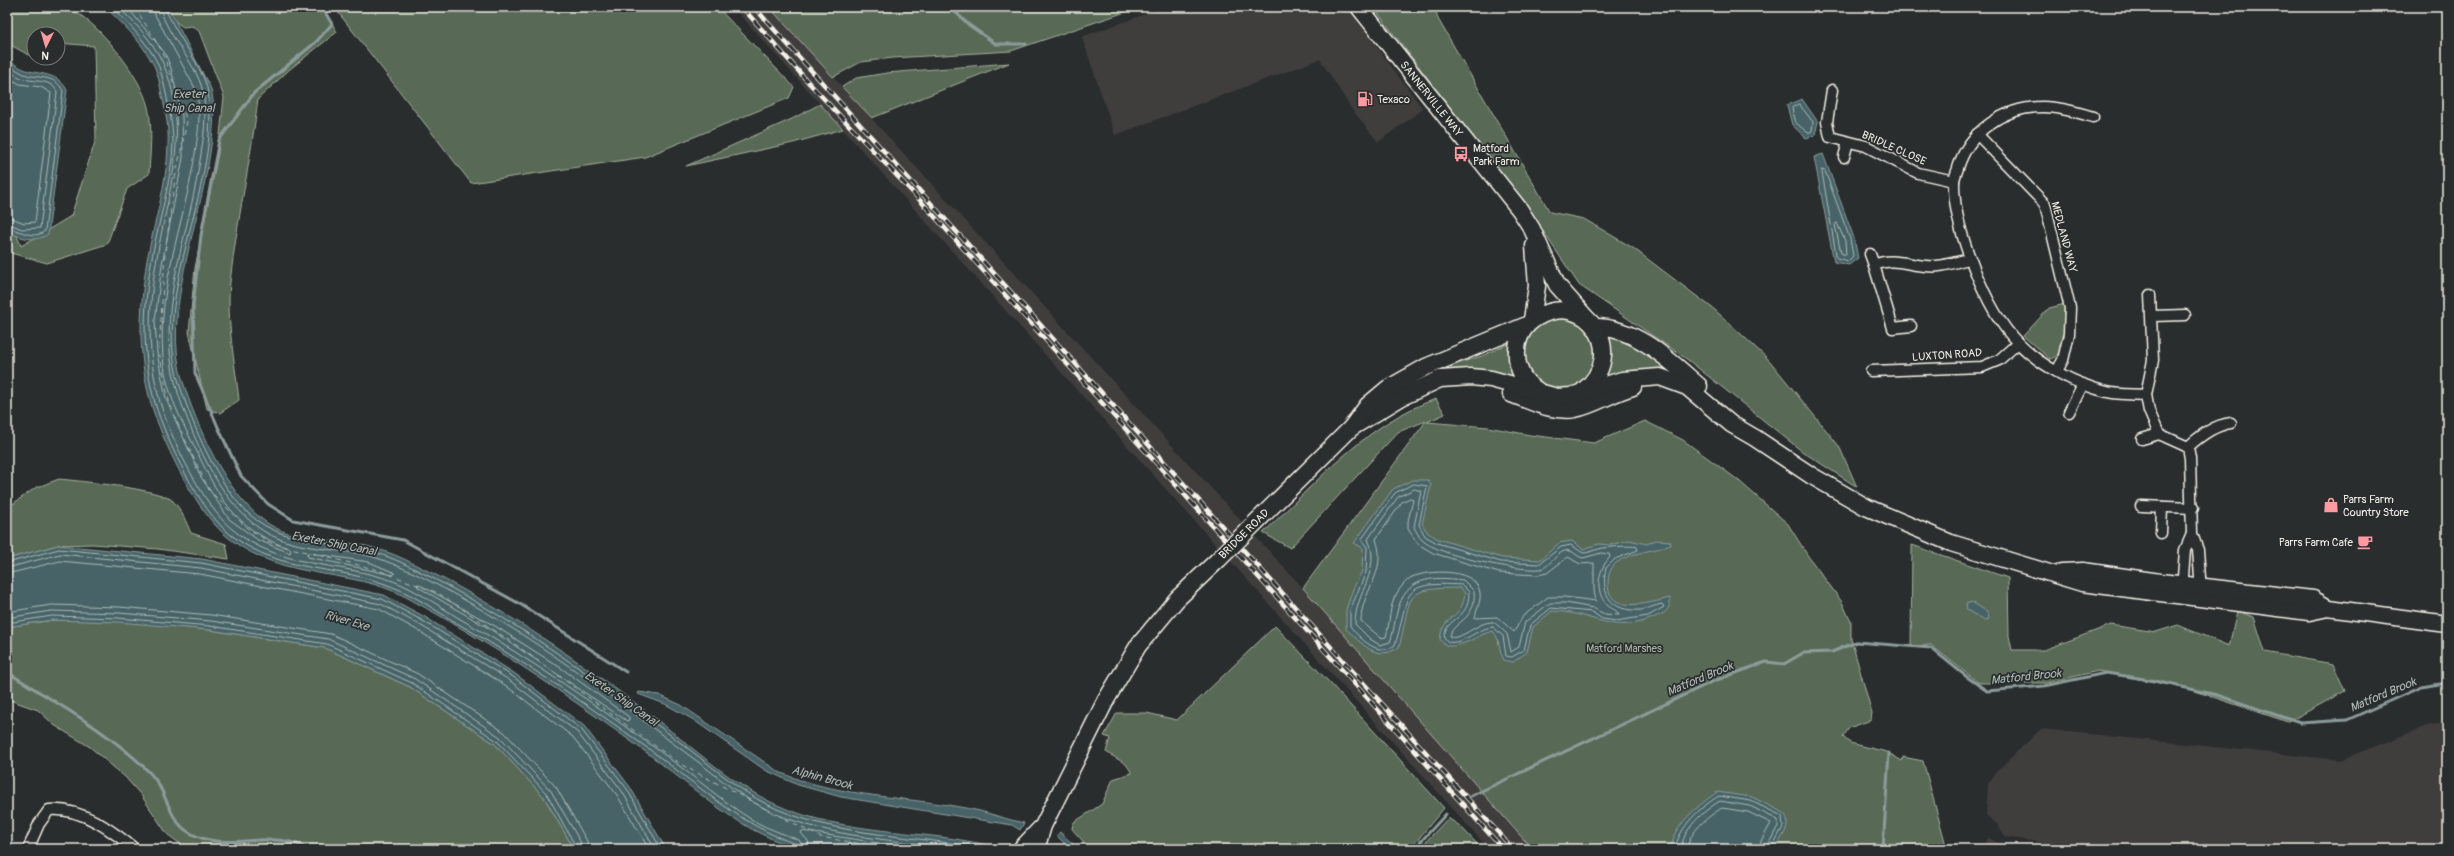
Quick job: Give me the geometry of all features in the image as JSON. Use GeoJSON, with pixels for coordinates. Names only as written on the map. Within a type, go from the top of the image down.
{"type":"FeatureCollection","features":[{"type":"Feature","properties":{"kind":"main road","name":"SANNERVILLE WAY"},"geometry":{"type":"LineString","coordinates":[[1359,7],[1454,126],[1532,229],[1557,285],[1592,324]]}},
{"type":"Feature","properties":{"kind":"main road"},"geometry":{"type":"LineString","coordinates":[[1532,229],[1537,272],[1530,322],[1517,347],[1518,364],[1526,381],[1543,394]]}},
{"type":"Feature","properties":{"kind":"main road"},"geometry":{"type":"LineString","coordinates":[[1530,322],[1543,314],[1563,310],[1574,312],[1592,324],[1621,331],[1645,344],[1669,361],[1736,416],[1756,438]]}},
{"type":"Feature","properties":{"kind":"main road","name":"BRIDGE ROAD"},"geometry":{"type":"LineString","coordinates":[[1036,849],[1043,826],[1109,694],[1138,646],[1177,599],[1351,428],[1368,405],[1411,374],[1530,322]]}},
{"type":"Feature","properties":{"kind":"main road"},"geometry":{"type":"LineString","coordinates":[[1582,392],[1593,383],[1603,364],[1603,346],[1592,324]]}},
{"type":"Feature","properties":{"kind":"main road"},"geometry":{"type":"LineString","coordinates":[[1351,428],[1402,397],[1422,389],[1440,379],[1471,377],[1496,380],[1557,397],[1571,396],[1622,380],[1660,377],[1687,387],[1731,424],[1756,438],[1812,476],[1884,516],[1989,556],[2052,572],[2084,571],[2182,590],[2200,592],[2312,599],[2328,608],[2447,624]]}},
{"type":"Feature","properties":{"kind":"main road"},"geometry":{"type":"LineString","coordinates":[[1422,389],[1459,384],[1482,385],[1507,392],[1542,406],[1564,410],[1587,405],[1623,390],[1655,384],[1668,385],[1682,390],[1706,404]]}},
{"type":"Feature","properties":{"kind":"main road","name":"BRIDGE ROAD"},"geometry":{"type":"LineString","coordinates":[[1021,849],[1043,826]]}},
{"type":"Feature","properties":{"kind":"street","name":"BRIDLE CLOSE"},"geometry":{"type":"LineString","coordinates":[[1832,90],[1827,122],[1830,137],[1866,146],[1918,173],[1954,181]]}},
{"type":"Feature","properties":{"kind":"street"},"geometry":{"type":"LineString","coordinates":[[2093,117],[2061,108],[2034,108],[1992,121],[1977,134],[1967,146],[1954,181],[1969,259],[1994,311],[2018,343],[2057,371],[2083,384],[2108,392],[2146,395]]}},
{"type":"Feature","properties":{"kind":"street","name":"MEDLAND WAY"},"geometry":{"type":"LineString","coordinates":[[1977,134],[2045,204],[2070,308],[2069,334],[2063,360],[2057,371]]}},
{"type":"Feature","properties":{"kind":"street","name":"BRIDLE CLOSE"},"geometry":{"type":"LineString","coordinates":[[1844,157],[1848,142]]}},
{"type":"Feature","properties":{"kind":"street"},"geometry":{"type":"LineString","coordinates":[[1870,254],[1893,328],[1911,326]]}},
{"type":"Feature","properties":{"kind":"street"},"geometry":{"type":"LineString","coordinates":[[1874,265],[1892,260],[1939,266],[1969,259]]}},
{"type":"Feature","properties":{"kind":"street"},"geometry":{"type":"LineString","coordinates":[[2150,295],[2154,360],[2146,395],[2149,411],[2159,434]]}},
{"type":"Feature","properties":{"kind":"street"},"geometry":{"type":"LineString","coordinates":[[2152,316],[2185,315]]}},
{"type":"Feature","properties":{"kind":"street","name":"LUXTON ROAD"},"geometry":{"type":"LineString","coordinates":[[1871,371],[1982,367],[1999,360],[2018,343]]}},
{"type":"Feature","properties":{"kind":"street"},"geometry":{"type":"LineString","coordinates":[[2069,412],[2083,384]]}},
{"type":"Feature","properties":{"kind":"street"},"geometry":{"type":"LineString","coordinates":[[2188,447],[2199,437],[2222,424],[2231,423]]}},
{"type":"Feature","properties":{"kind":"street"},"geometry":{"type":"LineString","coordinates":[[2142,439],[2159,434],[2188,447]]}},
{"type":"Feature","properties":{"kind":"street"},"geometry":{"type":"LineString","coordinates":[[2182,590],[2185,550],[2192,534],[2193,508],[2188,447]]}},
{"type":"Feature","properties":{"kind":"street"},"geometry":{"type":"LineString","coordinates":[[2141,506],[2193,508]]}},
{"type":"Feature","properties":{"kind":"street"},"geometry":{"type":"LineString","coordinates":[[2161,533],[2162,507]]}},
{"type":"Feature","properties":{"kind":"street"},"geometry":{"type":"LineString","coordinates":[[2192,534],[2198,550],[2200,592]]}},
{"type":"Feature","properties":{"kind":"street"},"geometry":{"type":"LineString","coordinates":[[28,849],[40,824],[49,810],[63,810],[87,817],[116,834],[135,849]]}},
{"type":"Feature","properties":{"kind":"shaded area"},"geometry":{"type":"Polygon","coordinates":[[[733,7],[769,7],[1303,588],[1532,849],[1489,849],[733,7]]]}},
{"type":"Feature","properties":{"kind":"shaded area"},"geometry":{"type":"Polygon","coordinates":[[[1165,7],[1347,7],[1423,109],[1378,142],[1351,108],[1320,59],[1115,135],[1082,37],[1165,7]]]}},
{"type":"Feature","properties":{"kind":"shaded area"},"geometry":{"type":"Polygon","coordinates":[[[2447,723],[2447,849],[2083,849],[2006,837],[1997,824],[1986,815],[1988,784],[1998,770],[2041,729],[2340,760],[2430,725],[2447,723]]]}},
{"type":"Feature","properties":{"kind":"shaded area"},"geometry":{"type":"Polygon","coordinates":[[[1989,838],[2003,846],[2020,849],[1981,849],[1989,838]]]}},
{"type":"Feature","properties":{"kind":"green space"},"geometry":{"type":"Polygon","coordinates":[[[48,6],[68,8],[92,24],[104,36],[127,65],[144,94],[150,115],[151,140],[149,174],[127,189],[107,244],[47,263],[7,252],[7,210],[21,246],[71,216],[96,139],[94,46],[66,44],[66,26],[26,26],[26,54],[7,43],[7,7],[48,6]]]}},
{"type":"Feature","properties":{"kind":"green space"},"geometry":{"type":"Polygon","coordinates":[[[162,7],[322,7],[337,32],[290,69],[258,99],[252,145],[236,236],[229,297],[230,326],[239,400],[220,413],[207,409],[189,332],[195,268],[218,154],[224,97],[199,31],[192,26],[183,27],[165,14],[162,7]]]}},
{"type":"Feature","properties":{"kind":"green space"},"geometry":{"type":"Polygon","coordinates":[[[334,7],[717,7],[794,87],[789,98],[645,157],[471,183],[334,7]]]}},
{"type":"Feature","properties":{"kind":"green space"},"geometry":{"type":"Polygon","coordinates":[[[769,7],[1140,7],[1011,51],[893,58],[861,62],[833,77],[769,7]]]}},
{"type":"Feature","properties":{"kind":"green space"},"geometry":{"type":"Polygon","coordinates":[[[1373,7],[1435,7],[1438,19],[1550,212],[1584,219],[1633,248],[1715,310],[1769,360],[1839,446],[1857,487],[1803,452],[1688,360],[1579,285],[1526,206],[1373,7]]]}},
{"type":"Feature","properties":{"kind":"green space"},"geometry":{"type":"Polygon","coordinates":[[[1009,63],[872,118],[842,87],[856,78],[887,73],[1009,63]]]}},
{"type":"Feature","properties":{"kind":"green space"},"geometry":{"type":"Polygon","coordinates":[[[820,104],[843,129],[793,143],[686,166],[792,119],[820,104]]]}},
{"type":"Feature","properties":{"kind":"green space"},"geometry":{"type":"Polygon","coordinates":[[[2065,304],[2066,327],[2063,344],[2060,352],[2055,357],[2050,359],[2023,336],[2049,308],[2065,304]]]}},
{"type":"Feature","properties":{"kind":"green space"},"geometry":{"type":"Polygon","coordinates":[[[1554,319],[1568,319],[1587,329],[1597,348],[1597,362],[1587,381],[1568,391],[1554,391],[1535,381],[1525,362],[1525,348],[1535,329],[1554,319]]]}},
{"type":"Feature","properties":{"kind":"green space"},"geometry":{"type":"Polygon","coordinates":[[[1609,335],[1632,344],[1672,372],[1670,376],[1603,381],[1610,359],[1609,335]]]}},
{"type":"Feature","properties":{"kind":"green space"},"geometry":{"type":"Polygon","coordinates":[[[1512,342],[1512,368],[1514,378],[1423,381],[1420,375],[1482,356],[1512,342]]]}},
{"type":"Feature","properties":{"kind":"green space","name":"Matford Marshes"},"geometry":{"type":"Polygon","coordinates":[[[1436,399],[1445,414],[1427,422],[1488,427],[1530,435],[1594,443],[1645,421],[1683,440],[1738,480],[1788,524],[1808,556],[1842,602],[1851,622],[1851,639],[1872,713],[1871,720],[1849,728],[1843,737],[1850,743],[1887,752],[1902,761],[1903,757],[1923,761],[1947,849],[1532,849],[1303,588],[1426,421],[1398,432],[1290,548],[1263,533],[1343,456],[1387,423],[1411,409],[1436,399]]]}},
{"type":"Feature","properties":{"kind":"green space"},"geometry":{"type":"Polygon","coordinates":[[[59,479],[137,489],[166,497],[173,501],[179,508],[191,533],[226,544],[229,559],[158,549],[93,544],[58,545],[7,559],[7,508],[35,488],[59,479]]]}},
{"type":"Feature","properties":{"kind":"green space"},"geometry":{"type":"Polygon","coordinates":[[[1912,545],[2008,578],[2009,636],[2012,650],[2044,650],[2111,625],[2156,632],[2178,625],[2229,646],[2237,611],[2254,617],[2265,652],[2333,664],[2345,691],[2288,722],[2189,689],[2098,671],[2047,683],[1979,683],[1931,645],[1911,646],[1912,545]]]}},
{"type":"Feature","properties":{"kind":"green space"},"geometry":{"type":"Polygon","coordinates":[[[52,620],[118,621],[210,630],[325,648],[410,687],[495,744],[544,797],[574,849],[187,849],[167,834],[141,795],[125,777],[90,747],[54,725],[38,710],[7,699],[7,627],[52,620]]]}},
{"type":"Feature","properties":{"kind":"green space"},"geometry":{"type":"Polygon","coordinates":[[[1275,626],[1330,683],[1444,808],[1410,849],[1090,849],[1072,829],[1073,823],[1102,804],[1113,779],[1132,773],[1126,764],[1106,752],[1110,738],[1104,736],[1117,713],[1147,713],[1177,720],[1275,626]]]}},
{"type":"Feature","properties":{"kind":"green space"},"geometry":{"type":"Polygon","coordinates":[[[1448,818],[1460,826],[1482,849],[1419,849],[1448,818]]]}},
{"type":"Feature","properties":{"kind":"water","name":"Exeter Ship Canal"},"geometry":{"type":"Polygon","coordinates":[[[105,7],[168,7],[211,89],[213,97],[214,121],[210,153],[184,268],[179,298],[177,356],[189,400],[196,419],[214,457],[236,492],[249,507],[263,520],[275,528],[302,537],[360,545],[385,551],[411,562],[474,596],[531,630],[586,667],[655,718],[723,772],[740,784],[775,804],[802,815],[830,822],[975,842],[1003,849],[809,850],[794,847],[773,839],[733,818],[643,750],[556,689],[497,650],[437,614],[406,597],[362,581],[295,568],[273,562],[251,553],[230,539],[218,528],[206,514],[174,461],[153,410],[144,373],[141,335],[142,297],[147,260],[165,174],[168,146],[168,127],[160,83],[148,54],[137,40],[105,7]]]}},
{"type":"Feature","properties":{"kind":"water"},"geometry":{"type":"Polygon","coordinates":[[[7,59],[24,69],[59,80],[67,90],[48,234],[43,237],[33,239],[17,236],[7,231],[7,59]]]}},
{"type":"Feature","properties":{"kind":"water"},"geometry":{"type":"Polygon","coordinates":[[[1802,99],[1818,122],[1815,135],[1806,138],[1792,125],[1787,105],[1802,99]]]}},
{"type":"Feature","properties":{"kind":"water"},"geometry":{"type":"Polygon","coordinates":[[[1823,154],[1854,238],[1858,258],[1849,265],[1834,262],[1814,157],[1823,154]]]}},
{"type":"Feature","properties":{"kind":"water"},"geometry":{"type":"Polygon","coordinates":[[[1413,480],[1428,480],[1431,485],[1422,524],[1428,533],[1438,539],[1502,558],[1540,560],[1559,543],[1572,541],[1583,549],[1599,544],[1610,545],[1629,540],[1647,544],[1656,540],[1670,541],[1671,545],[1628,556],[1622,559],[1610,570],[1608,582],[1610,595],[1616,601],[1633,605],[1670,598],[1669,607],[1660,615],[1642,622],[1628,624],[1604,622],[1567,612],[1552,611],[1533,627],[1527,652],[1513,662],[1504,660],[1496,634],[1493,631],[1459,645],[1447,646],[1440,640],[1444,625],[1461,608],[1465,593],[1461,588],[1427,590],[1418,593],[1412,598],[1408,606],[1399,647],[1383,653],[1376,652],[1364,645],[1346,629],[1346,610],[1353,589],[1362,571],[1363,548],[1354,543],[1393,489],[1413,480]]]}},
{"type":"Feature","properties":{"kind":"water","name":"River Exe"},"geometry":{"type":"Polygon","coordinates":[[[58,545],[202,559],[384,595],[425,617],[514,673],[584,726],[630,787],[666,849],[574,849],[544,797],[495,744],[410,687],[325,648],[210,630],[118,622],[52,620],[7,627],[7,559],[58,545]]]}},
{"type":"Feature","properties":{"kind":"water"},"geometry":{"type":"Polygon","coordinates":[[[1972,602],[1988,612],[1989,619],[1983,620],[1967,610],[1966,604],[1972,602]]]}},
{"type":"Feature","properties":{"kind":"water"},"geometry":{"type":"Polygon","coordinates":[[[639,692],[659,695],[681,705],[779,772],[803,781],[853,792],[955,806],[1024,823],[1020,830],[1012,825],[841,797],[798,785],[765,770],[692,719],[665,704],[638,694],[639,692]]]}},
{"type":"Feature","properties":{"kind":"water"},"geometry":{"type":"Polygon","coordinates":[[[1717,792],[1752,797],[1784,813],[1787,827],[1774,849],[1671,849],[1673,840],[1682,823],[1688,816],[1717,792]]]}},
{"type":"Feature","properties":{"kind":"water"},"geometry":{"type":"Polygon","coordinates":[[[1060,832],[1078,849],[1070,849],[1057,836],[1060,832]]]}},
{"type":"Feature","properties":{"kind":"waterway"},"geometry":{"type":"LineString","coordinates":[[322,7],[332,24],[316,42],[254,93],[219,140],[201,235],[193,305],[195,373],[218,427],[241,476],[268,504],[293,520],[403,540],[520,604],[626,672]]}},
{"type":"Feature","properties":{"kind":"waterway"},"geometry":{"type":"LineString","coordinates":[[950,7],[969,25],[996,44],[1026,44]]}},
{"type":"Feature","properties":{"kind":"waterway","name":"Matford Brook"},"geometry":{"type":"LineString","coordinates":[[1471,796],[1714,681],[1766,662],[1784,664],[1803,653],[1832,652],[1856,642],[1931,648],[1987,691],[2044,686],[2106,673],[2151,680],[2217,695],[2300,723],[2347,720],[2421,687],[2447,683]]}},
{"type":"Feature","properties":{"kind":"waterway"},"geometry":{"type":"LineString","coordinates":[[7,672],[100,731],[134,758],[156,780],[177,821],[190,833],[204,839],[219,841],[280,840],[294,843],[308,849]]}},
{"type":"Feature","properties":{"kind":"waterway"},"geometry":{"type":"LineString","coordinates":[[1883,849],[1889,753]]}},
{"type":"Feature","properties":{"kind":"waterway","name":"Matford Brook"},"geometry":{"type":"LineString","coordinates":[[1414,849],[1446,814]]}},
{"type":"Feature","properties":{"kind":"ferry route"},"geometry":{"type":"LineString","coordinates":[[135,7],[163,53],[187,122],[175,178],[165,254],[159,351],[168,398],[179,427],[209,490],[247,528],[271,543],[378,570],[438,593],[512,642],[680,764],[820,837],[893,849]]}},
{"type":"Feature","properties":{"kind":"railway"},"geometry":{"type":"LineString","coordinates":[[742,7],[809,83],[917,197],[1503,849]]}},
{"type":"Feature","properties":{"kind":"railway"},"geometry":{"type":"LineString","coordinates":[[754,7],[1513,849]]}},
{"type":"Feature","properties":{"kind":"place","name":"Texaco"},"geometry":{"type":"Point","coordinates":[1365,99]}},
{"type":"Feature","properties":{"kind":"place","name":"Matford Park Farm"},"geometry":{"type":"Point","coordinates":[1461,154]}},
{"type":"Feature","properties":{"kind":"place","name":"Parrs Farm Country Store"},"geometry":{"type":"Point","coordinates":[2331,505]}},
{"type":"Feature","properties":{"kind":"place","name":"Parrs Farm Cafe"},"geometry":{"type":"Point","coordinates":[2365,542]}},
{"type":"Feature","properties":{"kind":"water label","name":"Alphin Brook"},"geometry":{"type":"Point","coordinates":[822,778]}}]}
